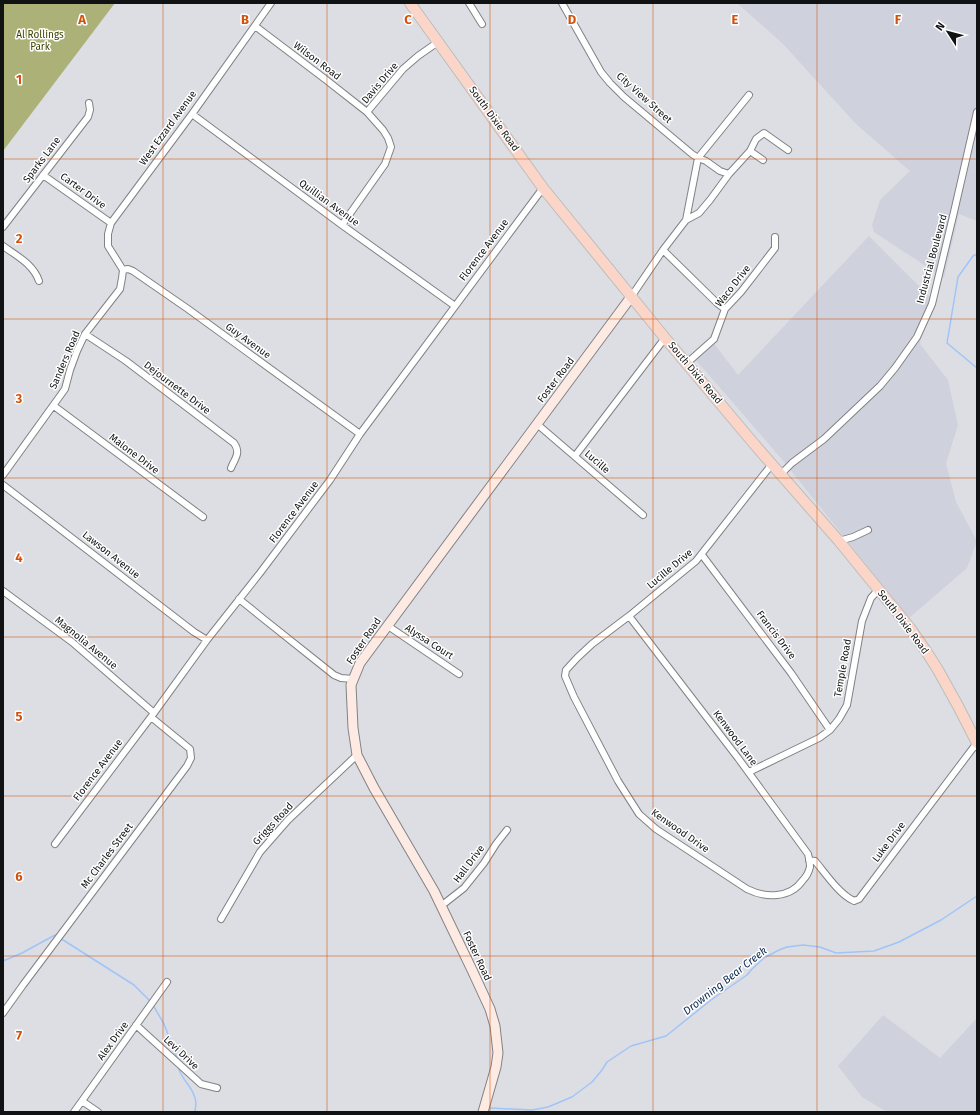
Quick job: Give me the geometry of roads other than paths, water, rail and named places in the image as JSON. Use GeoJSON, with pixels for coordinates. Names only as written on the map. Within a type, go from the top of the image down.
{"type":"FeatureCollection","features":[{"type":"Feature","properties":{"kind":"main road","name":"South Dixie Road"},"geometry":{"type":"LineString","coordinates":[[410,3],[543,188],[665,338],[839,541],[894,608],[926,651],[958,706],[977,744]]}},
{"type":"Feature","properties":{"kind":"street","name":"West Ezzard Avenue"},"geometry":{"type":"LineString","coordinates":[[123,270],[108,246],[108,234],[111,223],[192,114],[271,3]]}},
{"type":"Feature","properties":{"kind":"street"},"geometry":{"type":"LineString","coordinates":[[469,3],[482,24]]}},
{"type":"Feature","properties":{"kind":"street","name":"City View Street"},"geometry":{"type":"LineString","coordinates":[[562,3],[602,72],[610,83],[624,97],[698,158],[706,160],[720,171],[729,174]]}},
{"type":"Feature","properties":{"kind":"street","name":"Wilson Road"},"geometry":{"type":"LineString","coordinates":[[254,26],[367,112]]}},
{"type":"Feature","properties":{"kind":"street","name":"Davis Drive"},"geometry":{"type":"LineString","coordinates":[[342,225],[385,164],[391,147],[388,138],[367,112],[404,69],[418,56],[438,42]]}},
{"type":"Feature","properties":{"kind":"street"},"geometry":{"type":"LineString","coordinates":[[686,220],[698,158],[749,95]]}},
{"type":"Feature","properties":{"kind":"street","name":"Sparks Lane"},"geometry":{"type":"LineString","coordinates":[[3,227],[88,117],[90,110],[89,103]]}},
{"type":"Feature","properties":{"kind":"street","name":"Industrial Boulevard"},"geometry":{"type":"LineString","coordinates":[[781,474],[792,463],[824,439],[880,386],[917,337],[932,304],[977,112]]}},
{"type":"Feature","properties":{"kind":"street","name":"Quillian Avenue"},"geometry":{"type":"LineString","coordinates":[[192,114],[342,225],[455,306]]}},
{"type":"Feature","properties":{"kind":"street"},"geometry":{"type":"LineString","coordinates":[[631,297],[663,250],[686,220],[699,213],[729,174],[750,151],[756,139],[764,133],[788,150]]}},
{"type":"Feature","properties":{"kind":"street"},"geometry":{"type":"LineString","coordinates":[[750,151],[763,160]]}},
{"type":"Feature","properties":{"kind":"street","name":"Carter Drive"},"geometry":{"type":"LineString","coordinates":[[43,175],[111,223]]}},
{"type":"Feature","properties":{"kind":"street","name":"Florence Avenue"},"geometry":{"type":"LineString","coordinates":[[55,844],[153,715],[207,640],[330,480],[360,434],[543,188]]}},
{"type":"Feature","properties":{"kind":"street","name":"Waco Drive"},"geometry":{"type":"LineString","coordinates":[[687,363],[714,339],[725,309],[741,292],[775,248],[775,237]]}},
{"type":"Feature","properties":{"kind":"street"},"geometry":{"type":"LineString","coordinates":[[3,246],[30,266],[37,274],[39,281]]}},
{"type":"Feature","properties":{"kind":"street"},"geometry":{"type":"LineString","coordinates":[[663,250],[725,309]]}},
{"type":"Feature","properties":{"kind":"street","name":"Guy Avenue"},"geometry":{"type":"LineString","coordinates":[[123,270],[128,269],[133,271],[188,309],[360,434]]}},
{"type":"Feature","properties":{"kind":"street","name":"Sanders Road"},"geometry":{"type":"LineString","coordinates":[[3,475],[66,389],[70,370],[85,334],[120,289],[123,270]]}},
{"type":"Feature","properties":{"kind":"street","name":"Foster Road"},"geometry":{"type":"LineString","coordinates":[[483,1112],[496,1067],[498,1053],[495,1026],[490,1010],[478,983],[441,906],[357,755],[353,728],[351,685],[360,663],[631,297]]}},
{"type":"Feature","properties":{"kind":"street","name":"Dejournette Drive"},"geometry":{"type":"LineString","coordinates":[[85,334],[126,361],[234,443],[238,452],[231,468]]}},
{"type":"Feature","properties":{"kind":"street"},"geometry":{"type":"LineString","coordinates":[[575,456],[665,338]]}},
{"type":"Feature","properties":{"kind":"street","name":"Malone Drive"},"geometry":{"type":"LineString","coordinates":[[54,406],[203,517]]}},
{"type":"Feature","properties":{"kind":"street","name":"Lucille"},"geometry":{"type":"LineString","coordinates":[[537,424],[643,515]]}},
{"type":"Feature","properties":{"kind":"street","name":"Lucille Drive"},"geometry":{"type":"LineString","coordinates":[[565,674],[566,670],[592,644],[629,616],[702,555],[772,464]]}},
{"type":"Feature","properties":{"kind":"street","name":"Lawson Avenue"},"geometry":{"type":"LineString","coordinates":[[3,485],[194,632],[207,640]]}},
{"type":"Feature","properties":{"kind":"street"},"geometry":{"type":"LineString","coordinates":[[839,541],[853,537],[868,530]]}},
{"type":"Feature","properties":{"kind":"street","name":"Francis Drive"},"geometry":{"type":"LineString","coordinates":[[702,555],[791,673],[830,730]]}},
{"type":"Feature","properties":{"kind":"street","name":"Temple Road"},"geometry":{"type":"LineString","coordinates":[[749,772],[819,738],[830,730],[839,719],[847,705],[862,621],[871,598],[878,590]]}},
{"type":"Feature","properties":{"kind":"street","name":"Magnolia Avenue"},"geometry":{"type":"LineString","coordinates":[[3,591],[72,642],[153,715]]}},
{"type":"Feature","properties":{"kind":"street"},"geometry":{"type":"LineString","coordinates":[[240,598],[334,675],[341,678],[353,679]]}},
{"type":"Feature","properties":{"kind":"street","name":"Kenwood Lane"},"geometry":{"type":"LineString","coordinates":[[629,616],[749,772],[808,854],[809,860]]}},
{"type":"Feature","properties":{"kind":"street","name":"Alyssa Court"},"geometry":{"type":"LineString","coordinates":[[388,626],[459,674]]}},
{"type":"Feature","properties":{"kind":"street","name":"Kenwood Drive"},"geometry":{"type":"LineString","coordinates":[[565,674],[565,679],[618,781],[639,814],[656,829],[730,879],[757,894],[780,895],[790,892],[801,884],[806,877],[810,868],[809,860]]}},
{"type":"Feature","properties":{"kind":"street","name":"Mc Charles Street"},"geometry":{"type":"LineString","coordinates":[[3,1013],[187,766],[191,758],[190,749],[153,715]]}},
{"type":"Feature","properties":{"kind":"street","name":"Luke Drive"},"geometry":{"type":"LineString","coordinates":[[809,860],[815,861],[848,898],[854,901],[859,898],[977,744]]}},
{"type":"Feature","properties":{"kind":"street","name":"Griggs Road"},"geometry":{"type":"LineString","coordinates":[[221,919],[260,852],[288,820],[357,755]]}},
{"type":"Feature","properties":{"kind":"street","name":"Hall Drive"},"geometry":{"type":"LineString","coordinates":[[441,906],[464,888],[507,830]]}},
{"type":"Feature","properties":{"kind":"street","name":"Alex Drive"},"geometry":{"type":"LineString","coordinates":[[74,1112],[167,982]]}},
{"type":"Feature","properties":{"kind":"street","name":"Levi Drive"},"geometry":{"type":"LineString","coordinates":[[136,1025],[201,1084],[217,1088]]}},
{"type":"Feature","properties":{"kind":"street"},"geometry":{"type":"LineString","coordinates":[[82,1101],[98,1112]]}},
{"type":"Feature","properties":{"kind":"waterway","name":"Drowning Bear Creek"},"geometry":{"type":"LineString","coordinates":[[977,254],[973,256],[958,277],[947,343],[977,368]]}},
{"type":"Feature","properties":{"kind":"waterway","name":"Drowning Bear Creek"},"geometry":{"type":"LineString","coordinates":[[490,1108],[532,1110],[548,1107],[572,1097],[592,1082],[607,1062],[631,1046],[666,1036],[711,1000],[747,975],[764,958],[779,950],[787,947],[803,945],[820,947],[836,953],[874,951],[899,942],[941,920],[977,896]]}},
{"type":"Feature","properties":{"kind":"waterway"},"geometry":{"type":"LineString","coordinates":[[3,961],[22,953],[55,935],[57,936]]}},
{"type":"Feature","properties":{"kind":"waterway"},"geometry":{"type":"LineString","coordinates":[[60,938],[134,985],[151,1002]]}},
{"type":"Feature","properties":{"kind":"waterway"},"geometry":{"type":"LineString","coordinates":[[153,1005],[164,1024],[177,1058]]}},
{"type":"Feature","properties":{"kind":"waterway"},"geometry":{"type":"LineString","coordinates":[[178,1066],[179,1071],[195,1098],[195,1112]]}},
{"type":"Feature","properties":{"kind":"park label","name":"Al Rollings Park"},"geometry":{"type":"Point","coordinates":[40,40]}}]}
